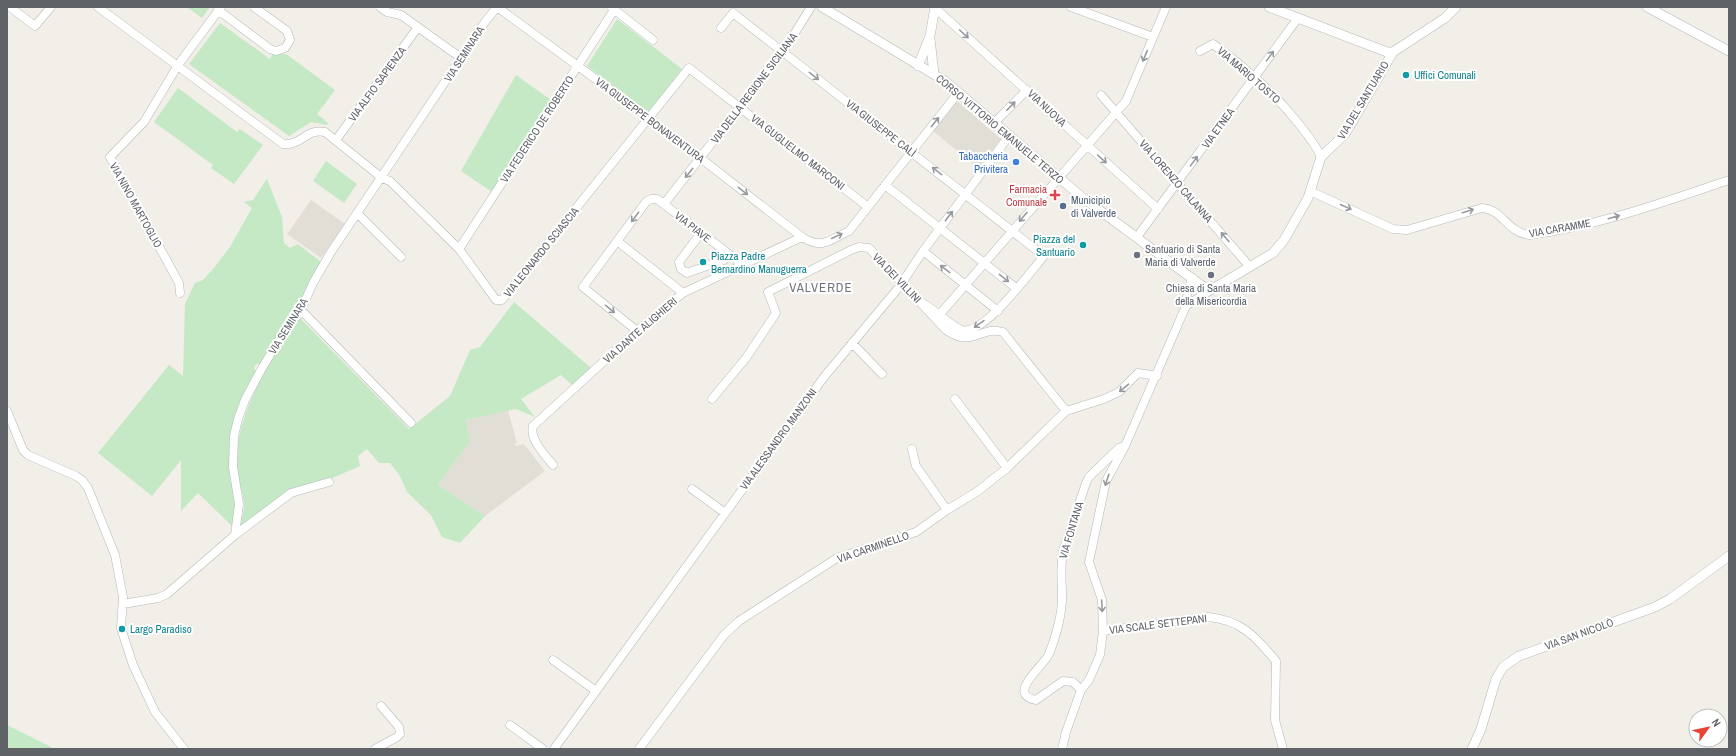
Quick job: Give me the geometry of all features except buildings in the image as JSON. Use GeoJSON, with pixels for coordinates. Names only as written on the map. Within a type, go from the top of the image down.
{"type":"FeatureCollection","features":[{"type":"Feature","properties":{"kind":"street"},"geometry":{"type":"LineString","coordinates":[[10,7],[35,26],[51,7]]}},
{"type":"Feature","properties":{"kind":"street","name":"VIA LEONARDO SCIASCIA"},"geometry":{"type":"LineString","coordinates":[[98,7],[283,144],[292,145],[311,132],[320,131],[325,132],[336,140],[382,178],[390,181],[459,249],[496,300],[502,300],[689,68]]}},
{"type":"Feature","properties":{"kind":"street"},"geometry":{"type":"LineString","coordinates":[[220,9],[270,49],[276,51],[285,48],[290,40],[287,31],[254,7]]}},
{"type":"Feature","properties":{"kind":"street"},"geometry":{"type":"LineString","coordinates":[[380,7],[387,12],[401,15],[461,58]]}},
{"type":"Feature","properties":{"kind":"street","name":"VIA SEMINARA"},"geometry":{"type":"LineString","coordinates":[[235,535],[240,504],[233,467],[234,436],[245,400],[280,338],[300,310],[316,278],[485,22],[497,7]]}},
{"type":"Feature","properties":{"kind":"street","name":"VIA GIUSEPPE BONAVENTURA"},"geometry":{"type":"LineString","coordinates":[[497,7],[649,118],[802,237],[816,244],[823,243],[849,231],[958,93]]}},
{"type":"Feature","properties":{"kind":"street","name":"VIA DELLA REGIONE SICILIANA"},"geometry":{"type":"LineString","coordinates":[[664,204],[784,52],[811,7]]}},
{"type":"Feature","properties":{"kind":"street","name":"CORSO VITTORIO EMANUELE TERZO"},"geometry":{"type":"LineString","coordinates":[[822,7],[918,66],[934,74],[1102,214],[1137,237],[1209,291]]}},
{"type":"Feature","properties":{"kind":"street"},"geometry":{"type":"LineString","coordinates":[[1071,7],[1153,37]]}},
{"type":"Feature","properties":{"kind":"street"},"geometry":{"type":"LineString","coordinates":[[940,314],[1058,177],[1126,101],[1166,7]]}},
{"type":"Feature","properties":{"kind":"street"},"geometry":{"type":"LineString","coordinates":[[1269,7],[1387,52],[1393,52]]}},
{"type":"Feature","properties":{"kind":"street","name":"VIA DEL SANTUARIO"},"geometry":{"type":"LineString","coordinates":[[1209,291],[1273,253],[1284,240],[1310,191],[1320,157],[1344,134],[1393,52],[1446,18],[1456,7]]}},
{"type":"Feature","properties":{"kind":"street"},"geometry":{"type":"LineString","coordinates":[[1647,7],[1729,51]]}},
{"type":"Feature","properties":{"kind":"street"},"geometry":{"type":"LineString","coordinates":[[612,8],[653,40]]}},
{"type":"Feature","properties":{"kind":"street","name":"VIA FEDERICO DE ROBERTO"},"geometry":{"type":"LineString","coordinates":[[459,249],[578,66],[612,8]]}},
{"type":"Feature","properties":{"kind":"street"},"geometry":{"type":"LineString","coordinates":[[918,66],[930,36],[935,8]]}},
{"type":"Feature","properties":{"kind":"street","name":"VIA NUOVA"},"geometry":{"type":"LineString","coordinates":[[935,8],[1158,209]]}},
{"type":"Feature","properties":{"kind":"street","name":"VIA NINO MARTOGLIO"},"geometry":{"type":"LineString","coordinates":[[180,293],[179,283],[110,157],[144,122],[178,65],[220,9]]}},
{"type":"Feature","properties":{"kind":"street","name":"VIA GIUSEPPE CALÌ"},"geometry":{"type":"LineString","coordinates":[[721,28],[733,13],[1013,230],[1044,256],[1016,288]]}},
{"type":"Feature","properties":{"kind":"street","name":"VIA ETNEA"},"geometry":{"type":"LineString","coordinates":[[1137,237],[1298,18]]}},
{"type":"Feature","properties":{"kind":"street","name":"VIA ALFIO SAPIENZA"},"geometry":{"type":"LineString","coordinates":[[336,140],[418,27]]}},
{"type":"Feature","properties":{"kind":"street"},"geometry":{"type":"LineString","coordinates":[[930,36],[934,74]]}},
{"type":"Feature","properties":{"kind":"street","name":"VIA MARIO TOSTO"},"geometry":{"type":"LineString","coordinates":[[1200,51],[1213,44],[1255,77],[1280,100],[1307,135],[1320,157]]}},
{"type":"Feature","properties":{"kind":"street","name":"VIA GUGLIELMO MARCONI"},"geometry":{"type":"LineString","coordinates":[[689,68],[868,207]]}},
{"type":"Feature","properties":{"kind":"street"},"geometry":{"type":"LineString","coordinates":[[994,123],[1026,90]]}},
{"type":"Feature","properties":{"kind":"street","name":"VIA LORENZO CALANNA"},"geometry":{"type":"LineString","coordinates":[[1101,95],[1250,267]]}},
{"type":"Feature","properties":{"kind":"street","name":"VIA ALESSANDRO MANZONI"},"geometry":{"type":"LineString","coordinates":[[554,749],[824,377],[902,282],[940,228],[1010,136]]}},
{"type":"Feature","properties":{"kind":"street","name":"VIA CARAMME"},"geometry":{"type":"LineString","coordinates":[[1310,191],[1393,229],[1407,230],[1482,208],[1489,208],[1512,229],[1521,234],[1529,235],[1581,226],[1644,208],[1729,180]]}},
{"type":"Feature","properties":{"kind":"street"},"geometry":{"type":"LineString","coordinates":[[885,185],[1016,288],[998,311],[971,330],[962,330],[919,301]]}},
{"type":"Feature","properties":{"kind":"street"},"geometry":{"type":"LineString","coordinates":[[637,331],[583,287],[646,202],[651,199],[657,199],[664,204]]}},
{"type":"Feature","properties":{"kind":"street","name":"VIA PIAVE"},"geometry":{"type":"LineString","coordinates":[[664,204],[742,264]]}},
{"type":"Feature","properties":{"kind":"street"},"geometry":{"type":"LineString","coordinates":[[358,214],[401,257]]}},
{"type":"Feature","properties":{"kind":"street"},"geometry":{"type":"LineString","coordinates":[[701,232],[679,262],[682,269],[687,273],[724,260],[730,255]]}},
{"type":"Feature","properties":{"kind":"street","name":"VIA DANTE ALIGHIERI"},"geometry":{"type":"LineString","coordinates":[[553,465],[534,439],[531,431],[533,426],[637,331],[683,292],[802,237]]}},
{"type":"Feature","properties":{"kind":"street"},"geometry":{"type":"LineString","coordinates":[[617,242],[683,292]]}},
{"type":"Feature","properties":{"kind":"street","name":"VIA DEI VILLINI"},"geometry":{"type":"LineString","coordinates":[[712,399],[746,358],[776,313],[768,292],[859,247],[868,248],[902,282],[946,330],[962,338],[968,338],[998,330],[1003,332],[1066,411]]}},
{"type":"Feature","properties":{"kind":"street"},"geometry":{"type":"LineString","coordinates":[[923,251],[998,311]]}},
{"type":"Feature","properties":{"kind":"street","name":"VIA FONTANA"},"geometry":{"type":"LineString","coordinates":[[1081,690],[1073,682],[1063,681],[1036,700],[1030,699],[1024,690],[1028,680],[1044,663],[1056,632],[1061,608],[1061,563],[1063,551],[1086,483],[1089,477],[1119,448],[1125,446],[1157,376],[1186,306],[1188,289],[1193,278]]}},
{"type":"Feature","properties":{"kind":"street"},"geometry":{"type":"LineString","coordinates":[[1186,306],[1209,291]]}},
{"type":"Feature","properties":{"kind":"street"},"geometry":{"type":"LineString","coordinates":[[300,310],[411,423]]}},
{"type":"Feature","properties":{"kind":"street"},"geometry":{"type":"LineString","coordinates":[[852,343],[882,374]]}},
{"type":"Feature","properties":{"kind":"street","name":"VIA CARMINELLO"},"geometry":{"type":"LineString","coordinates":[[639,749],[724,635],[739,621],[837,558],[916,532],[946,510],[978,491],[1007,468],[1066,411],[1104,399],[1119,392],[1138,373],[1157,376]]}},
{"type":"Feature","properties":{"kind":"street"},"geometry":{"type":"LineString","coordinates":[[955,399],[1007,468]]}},
{"type":"Feature","properties":{"kind":"street"},"geometry":{"type":"LineString","coordinates":[[7,411],[22,450],[28,455],[76,476],[82,480],[88,488],[115,555],[122,583],[123,604],[121,628],[126,647],[155,712],[184,749]]}},
{"type":"Feature","properties":{"kind":"street"},"geometry":{"type":"LineString","coordinates":[[1062,749],[1066,732],[1081,690],[1089,680],[1100,655],[1103,631],[1102,600],[1089,562],[1106,481],[1125,446]]}},
{"type":"Feature","properties":{"kind":"street"},"geometry":{"type":"LineString","coordinates":[[912,449],[916,466],[946,510]]}},
{"type":"Feature","properties":{"kind":"street"},"geometry":{"type":"LineString","coordinates":[[123,604],[158,598],[167,594],[235,535],[291,493],[329,482]]}},
{"type":"Feature","properties":{"kind":"street"},"geometry":{"type":"LineString","coordinates":[[692,489],[725,512]]}},
{"type":"Feature","properties":{"kind":"street","name":"VIA SAN NICOLÒ"},"geometry":{"type":"LineString","coordinates":[[1472,749],[1496,679],[1499,672],[1508,663],[1547,646],[1655,607],[1685,590],[1729,556]]}},
{"type":"Feature","properties":{"kind":"street","name":"VIA SCALE SETTEPANI"},"geometry":{"type":"LineString","coordinates":[[1103,631],[1208,617],[1222,618],[1247,629],[1276,661],[1275,720],[1283,749]]}},
{"type":"Feature","properties":{"kind":"street"},"geometry":{"type":"LineString","coordinates":[[553,660],[596,691]]}},
{"type":"Feature","properties":{"kind":"street"},"geometry":{"type":"LineString","coordinates":[[375,749],[398,737],[400,734],[399,727],[382,706]]}},
{"type":"Feature","properties":{"kind":"street"},"geometry":{"type":"LineString","coordinates":[[510,725],[543,749]]}},
{"type":"Feature","properties":{"kind":"shaded area"},"geometry":{"type":"Polygon","coordinates":[[[956,100],[1001,139],[978,168],[933,131],[956,100]]]}},
{"type":"Feature","properties":{"kind":"shaded area"},"geometry":{"type":"Polygon","coordinates":[[[311,200],[345,224],[321,258],[287,234],[311,200]]]}},
{"type":"Feature","properties":{"kind":"shaded area"},"geometry":{"type":"Polygon","coordinates":[[[508,410],[517,443],[515,443],[515,446],[524,444],[545,471],[485,516],[438,485],[470,441],[466,420],[508,410]]]}},
{"type":"Feature","properties":{"kind":"green space"},"geometry":{"type":"Polygon","coordinates":[[[187,7],[210,7],[202,18],[187,7]]]}},
{"type":"Feature","properties":{"kind":"green space"},"geometry":{"type":"Polygon","coordinates":[[[617,19],[682,69],[648,112],[587,66],[617,19]]]}},
{"type":"Feature","properties":{"kind":"green space"},"geometry":{"type":"Polygon","coordinates":[[[220,23],[270,59],[273,54],[286,54],[335,90],[317,114],[328,123],[327,125],[311,122],[289,136],[189,64],[220,23]]]}},
{"type":"Feature","properties":{"kind":"green space"},"geometry":{"type":"Polygon","coordinates":[[[516,75],[551,100],[492,192],[461,171],[516,75]]]}},
{"type":"Feature","properties":{"kind":"green space"},"geometry":{"type":"Polygon","coordinates":[[[178,88],[237,132],[240,129],[263,145],[234,184],[211,168],[213,165],[154,122],[178,88]]]}},
{"type":"Feature","properties":{"kind":"green space"},"geometry":{"type":"Polygon","coordinates":[[[326,161],[357,184],[344,203],[313,181],[326,161]]]}},
{"type":"Feature","properties":{"kind":"green space"},"geometry":{"type":"Polygon","coordinates":[[[267,179],[282,217],[284,243],[290,248],[298,244],[321,262],[307,286],[299,306],[295,303],[293,307],[297,309],[262,363],[256,364],[254,368],[257,373],[239,404],[230,455],[230,478],[237,504],[233,527],[198,493],[181,511],[181,460],[152,496],[98,453],[169,365],[183,376],[185,304],[195,283],[203,280],[230,247],[252,208],[244,202],[253,200],[267,179]]]}},
{"type":"Feature","properties":{"kind":"green space"},"geometry":{"type":"Polygon","coordinates":[[[514,302],[591,368],[572,385],[561,375],[521,399],[535,417],[516,409],[466,420],[470,441],[438,485],[485,516],[460,543],[442,537],[431,515],[407,492],[400,476],[390,463],[379,463],[367,449],[358,456],[360,466],[330,479],[293,490],[239,527],[244,506],[236,461],[238,441],[243,422],[249,403],[266,367],[298,316],[409,429],[450,396],[470,350],[480,347],[514,302]]]}},
{"type":"Feature","properties":{"kind":"green space"},"geometry":{"type":"Polygon","coordinates":[[[7,725],[51,747],[52,749],[7,749],[7,725]]]}},
{"type":"Feature","properties":{"kind":"place","name":"Uffici Comunali"},"geometry":{"type":"Point","coordinates":[1406,75]}},
{"type":"Feature","properties":{"kind":"place","name":"Tabaccheria Privitera"},"geometry":{"type":"Point","coordinates":[1016,162]}},
{"type":"Feature","properties":{"kind":"place","name":"Farmacia Comunale"},"geometry":{"type":"Point","coordinates":[1055,195]}},
{"type":"Feature","properties":{"kind":"place","name":"Municipio di Valverde"},"geometry":{"type":"Point","coordinates":[1063,206]}},
{"type":"Feature","properties":{"kind":"place","name":"Piazza del Santuario"},"geometry":{"type":"Point","coordinates":[1083,245]}},
{"type":"Feature","properties":{"kind":"place","name":"Santuario di Santa Maria di Valverde"},"geometry":{"type":"Point","coordinates":[1137,255]}},
{"type":"Feature","properties":{"kind":"place","name":"Piazza Padre Bernardino Manuguerra"},"geometry":{"type":"Point","coordinates":[703,262]}},
{"type":"Feature","properties":{"kind":"place","name":"Chiesa di Santa Maria della Misericordia"},"geometry":{"type":"Point","coordinates":[1211,275]}},
{"type":"Feature","properties":{"kind":"place","name":"Largo Paradiso"},"geometry":{"type":"Point","coordinates":[122,629]}},
{"type":"Feature","properties":{"kind":"district","name":"VALVERDE"},"geometry":{"type":"Point","coordinates":[821,287]}}]}
